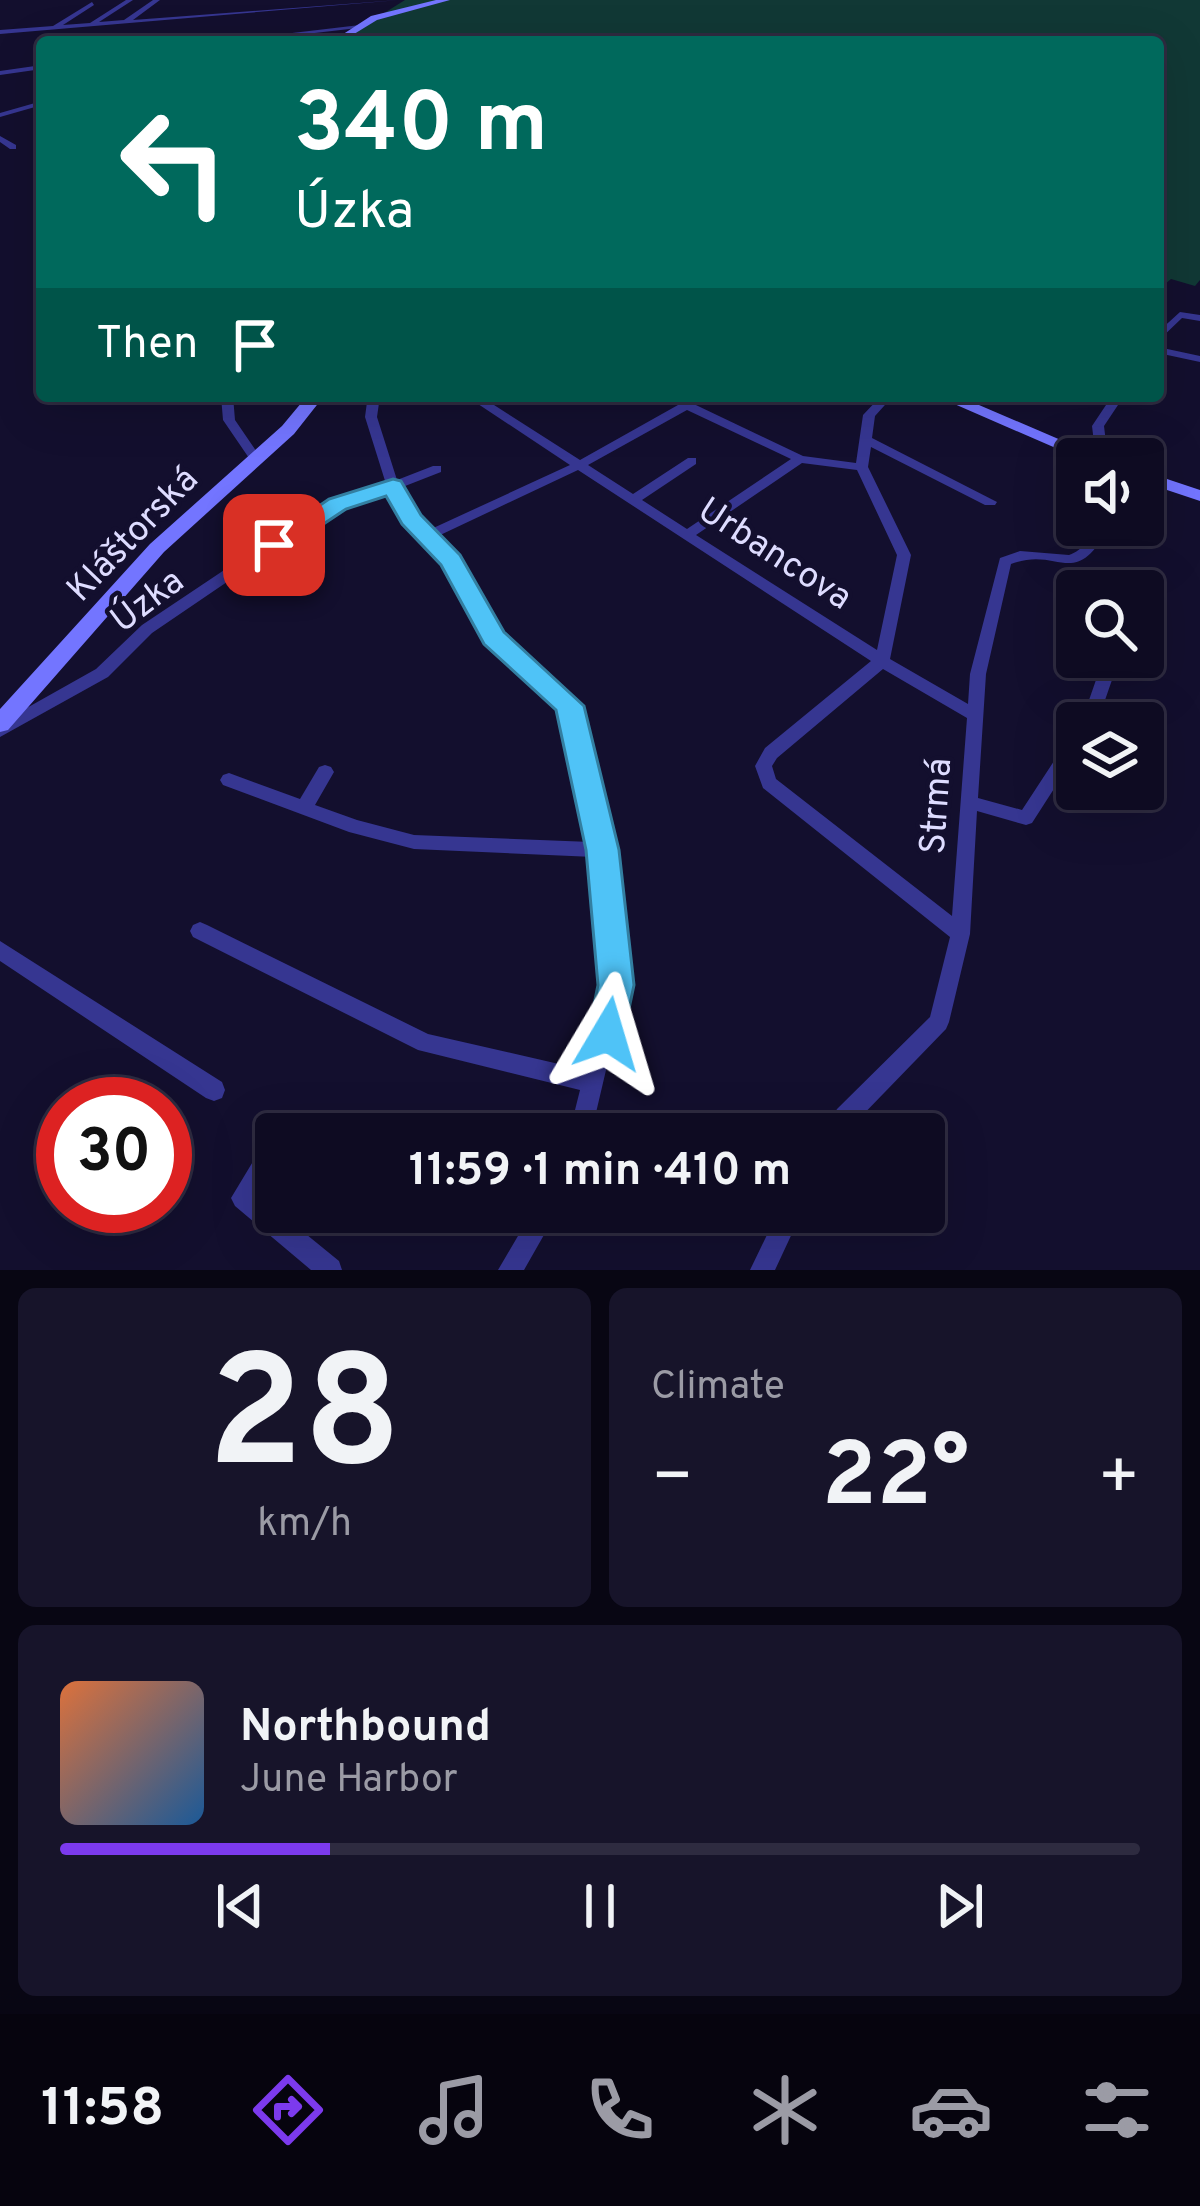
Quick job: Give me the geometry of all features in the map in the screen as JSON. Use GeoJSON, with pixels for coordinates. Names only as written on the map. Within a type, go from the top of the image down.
{"type":"FeatureCollection","features":[{"type":"Feature","properties":{"kind":"street"},"geometry":{"type":"LineString","coordinates":[[89,26],[130,0]]}},
{"type":"Feature","properties":{"kind":"street"},"geometry":{"type":"LineString","coordinates":[[112,34],[158,0]]}},
{"type":"Feature","properties":{"kind":"street"},"geometry":{"type":"LineString","coordinates":[[237,21],[268,0]]}},
{"type":"Feature","properties":{"kind":"street"},"geometry":{"type":"LineString","coordinates":[[269,36],[358,26],[446,0]]}},
{"type":"Feature","properties":{"kind":"street"},"geometry":{"type":"LineString","coordinates":[[331,2],[320,16],[358,26]]}},
{"type":"Feature","properties":{"kind":"street"},"geometry":{"type":"LineString","coordinates":[[0,36],[331,2],[435,3]]}},
{"type":"Feature","properties":{"kind":"street"},"geometry":{"type":"LineString","coordinates":[[177,19],[198,3]]}},
{"type":"Feature","properties":{"kind":"street"},"geometry":{"type":"LineString","coordinates":[[53,29],[92,4]]}},
{"type":"Feature","properties":{"kind":"street"},"geometry":{"type":"LineString","coordinates":[[344,36],[358,26]]}},
{"type":"Feature","properties":{"kind":"street"},"geometry":{"type":"LineString","coordinates":[[221,36],[224,32]]}},
{"type":"Feature","properties":{"kind":"street"},"geometry":{"type":"LineString","coordinates":[[0,79],[36,68]]}},
{"type":"Feature","properties":{"kind":"street"},"geometry":{"type":"LineString","coordinates":[[0,115],[36,105]]}},
{"type":"Feature","properties":{"kind":"street"},"geometry":{"type":"LineString","coordinates":[[0,138],[13,147]]}},
{"type":"Feature","properties":{"kind":"street"},"geometry":{"type":"LineString","coordinates":[[1164,329],[1193,300]]}},
{"type":"Feature","properties":{"kind":"street"},"geometry":{"type":"LineString","coordinates":[[1180,315],[1200,318]]}},
{"type":"Feature","properties":{"kind":"street"},"geometry":{"type":"LineString","coordinates":[[1164,351],[1200,359]]}},
{"type":"Feature","properties":{"kind":"street"},"geometry":{"type":"LineString","coordinates":[[228,402],[229,420],[255,458]]}},
{"type":"Feature","properties":{"kind":"street","name":"Kláštorská"},"geometry":{"type":"LineString","coordinates":[[0,728],[157,548],[312,402]]}},
{"type":"Feature","properties":{"kind":"street"},"geometry":{"type":"LineString","coordinates":[[373,402],[370,416],[393,486],[410,519],[452,561],[493,638],[569,706],[602,850],[616,985],[586,1113]]}},
{"type":"Feature","properties":{"kind":"street","name":"Urbancova"},"geometry":{"type":"LineString","coordinates":[[482,402],[882,661],[976,716]]}},
{"type":"Feature","properties":{"kind":"street"},"geometry":{"type":"LineString","coordinates":[[427,536],[580,464],[678,402]]}},
{"type":"Feature","properties":{"kind":"street"},"geometry":{"type":"LineString","coordinates":[[685,402],[800,460],[862,467]]}},
{"type":"Feature","properties":{"kind":"street"},"geometry":{"type":"LineString","coordinates":[[881,402],[869,415],[862,467],[904,554],[882,661],[771,753],[763,766],[769,782],[960,934]]}},
{"type":"Feature","properties":{"kind":"street"},"geometry":{"type":"LineString","coordinates":[[959,402],[1056,442]]}},
{"type":"Feature","properties":{"kind":"street"},"geometry":{"type":"LineString","coordinates":[[1098,438],[1098,426],[1114,402]]}},
{"type":"Feature","properties":{"kind":"street"},"geometry":{"type":"LineString","coordinates":[[868,441],[990,502]]}},
{"type":"Feature","properties":{"kind":"street"},"geometry":{"type":"LineString","coordinates":[[688,534],[800,460]]}},
{"type":"Feature","properties":{"kind":"street","name":"Urbancova"},"geometry":{"type":"LineString","coordinates":[[634,499],[692,461]]}},
{"type":"Feature","properties":{"kind":"street","name":"Úzka"},"geometry":{"type":"LineString","coordinates":[[0,728],[102,673],[147,629],[313,517],[437,469]]}},
{"type":"Feature","properties":{"kind":"street"},"geometry":{"type":"LineString","coordinates":[[1164,483],[1200,496]]}},
{"type":"Feature","properties":{"kind":"street","name":"Strmá"},"geometry":{"type":"LineString","coordinates":[[849,1113],[939,1022],[960,934],[978,674],[1005,562],[1016,555],[1069,562],[1093,546]]}},
{"type":"Feature","properties":{"kind":"street"},"geometry":{"type":"LineString","coordinates":[[304,806],[325,772]]}},
{"type":"Feature","properties":{"kind":"street"},"geometry":{"type":"LineString","coordinates":[[972,803],[1026,818],[1056,772]]}},
{"type":"Feature","properties":{"kind":"street"},"geometry":{"type":"LineString","coordinates":[[229,780],[414,842],[602,850]]}},
{"type":"Feature","properties":{"kind":"street"},"geometry":{"type":"LineString","coordinates":[[200,932],[425,1043],[594,1083]]}},
{"type":"Feature","properties":{"kind":"street"},"geometry":{"type":"LineString","coordinates":[[0,950],[214,1090]]}},
{"type":"Feature","properties":{"kind":"street"},"geometry":{"type":"LineString","coordinates":[[255,1179],[243,1198],[255,1208]]}},
{"type":"Feature","properties":{"kind":"street"},"geometry":{"type":"LineString","coordinates":[[285,1233],[330,1270]]}},
{"type":"Feature","properties":{"kind":"street"},"geometry":{"type":"LineString","coordinates":[[510,1270],[532,1233]]}},
{"type":"Feature","properties":{"kind":"street"},"geometry":{"type":"LineString","coordinates":[[762,1270],[780,1233]]}},
{"type":"Feature","properties":{"kind":"green space"},"geometry":{"type":"Polygon","coordinates":[[[405,0],[1200,0],[1200,280],[1195,286],[1171,279],[1164,285],[1164,36],[348,36],[405,0]]]}},
{"type":"Feature","properties":{"kind":"route"},"geometry":{"type":"LineString","coordinates":[[274,545],[338,504],[393,486],[410,519],[452,561],[493,638],[569,706],[602,850],[616,985],[608,1034]]}}]}
